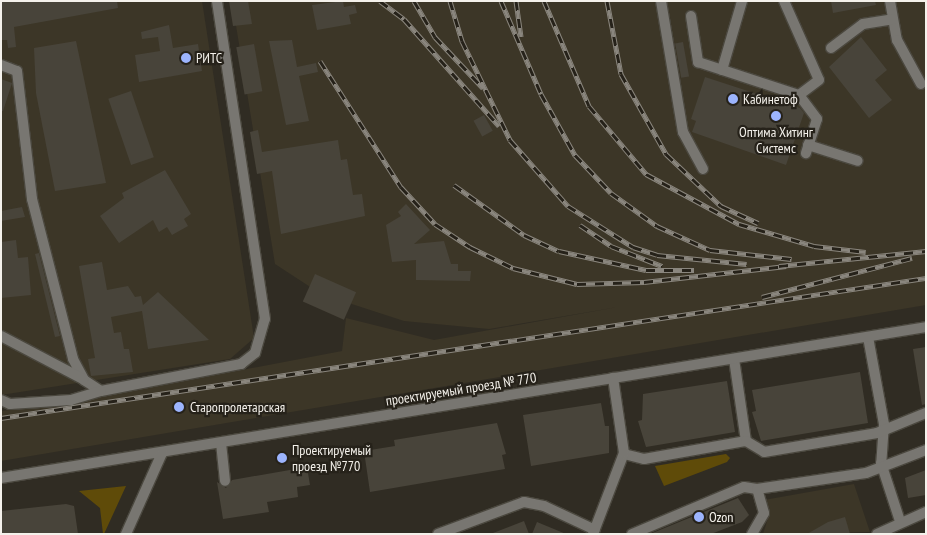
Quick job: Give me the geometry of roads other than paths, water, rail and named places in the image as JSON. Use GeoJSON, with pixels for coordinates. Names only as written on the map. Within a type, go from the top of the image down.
{"type":"FeatureCollection","features":[{"type":"Feature","properties":{"kind":"street"},"geometry":{"type":"LineString","coordinates":[[1,400],[10,404],[71,400],[101,391],[241,364],[255,353],[262,339],[261,272],[217,1]]}},
{"type":"Feature","properties":{"kind":"street"},"geometry":{"type":"LineString","coordinates":[[662,1],[683,132],[703,169]]}},
{"type":"Feature","properties":{"kind":"street"},"geometry":{"type":"LineString","coordinates":[[722,70],[742,1]]}},
{"type":"Feature","properties":{"kind":"street"},"geometry":{"type":"LineString","coordinates":[[784,1],[819,80],[799,95]]}},
{"type":"Feature","properties":{"kind":"street"},"geometry":{"type":"LineString","coordinates":[[890,1],[897,40],[924,86]]}},
{"type":"Feature","properties":{"kind":"street"},"geometry":{"type":"LineString","coordinates":[[691,16],[698,62],[799,95],[817,119],[807,149],[858,161]]}},
{"type":"Feature","properties":{"kind":"street"},"geometry":{"type":"LineString","coordinates":[[831,48],[863,24],[893,19]]}},
{"type":"Feature","properties":{"kind":"street"},"geometry":{"type":"LineString","coordinates":[[1,65],[17,71],[32,198],[73,359],[84,380]]}},
{"type":"Feature","properties":{"kind":"street","name":"проектируемый проезд № 770"},"geometry":{"type":"LineString","coordinates":[[1,478],[926,327]]}},
{"type":"Feature","properties":{"kind":"street"},"geometry":{"type":"LineString","coordinates":[[1,336],[101,391]]}},
{"type":"Feature","properties":{"kind":"street"},"geometry":{"type":"LineString","coordinates":[[868,336],[884,430],[882,467],[900,522]]}},
{"type":"Feature","properties":{"kind":"street"},"geometry":{"type":"LineString","coordinates":[[734,358],[746,441]]}},
{"type":"Feature","properties":{"kind":"street"},"geometry":{"type":"LineString","coordinates":[[438,534],[524,502],[544,506],[594,532],[624,454],[613,378]]}},
{"type":"Feature","properties":{"kind":"street"},"geometry":{"type":"LineString","coordinates":[[624,454],[644,459],[746,441],[764,452],[884,430],[926,413]]}},
{"type":"Feature","properties":{"kind":"street"},"geometry":{"type":"LineString","coordinates":[[221,443],[225,481]]}},
{"type":"Feature","properties":{"kind":"street"},"geometry":{"type":"LineString","coordinates":[[632,534],[744,487],[757,489],[882,467],[926,450]]}},
{"type":"Feature","properties":{"kind":"street"},"geometry":{"type":"LineString","coordinates":[[126,534],[162,453]]}},
{"type":"Feature","properties":{"kind":"street"},"geometry":{"type":"LineString","coordinates":[[752,534],[764,513],[757,489]]}},
{"type":"Feature","properties":{"kind":"street"},"geometry":{"type":"LineString","coordinates":[[878,534],[900,522],[926,512]]}},
{"type":"Feature","properties":{"kind":"railway"},"geometry":{"type":"LineString","coordinates":[[380,1],[404,19],[499,126]]}},
{"type":"Feature","properties":{"kind":"railway"},"geometry":{"type":"LineString","coordinates":[[414,1],[435,37],[483,88]]}},
{"type":"Feature","properties":{"kind":"railway"},"geometry":{"type":"LineString","coordinates":[[450,1],[462,41],[510,140],[568,206],[633,247],[657,255],[747,264]]}},
{"type":"Feature","properties":{"kind":"railway"},"geometry":{"type":"LineString","coordinates":[[501,1],[541,94],[575,155],[611,193],[657,226],[710,250],[792,259]]}},
{"type":"Feature","properties":{"kind":"railway"},"geometry":{"type":"LineString","coordinates":[[516,1],[521,37]]}},
{"type":"Feature","properties":{"kind":"railway"},"geometry":{"type":"LineString","coordinates":[[544,1],[589,106],[646,174],[739,224],[814,246],[866,252]]}},
{"type":"Feature","properties":{"kind":"railway"},"geometry":{"type":"LineString","coordinates":[[607,1],[621,74],[666,154],[721,206],[758,223]]}},
{"type":"Feature","properties":{"kind":"railway"},"geometry":{"type":"LineString","coordinates":[[320,61],[401,187],[435,224],[470,247],[513,268],[577,284],[644,282],[786,266]]}},
{"type":"Feature","properties":{"kind":"railway"},"geometry":{"type":"LineString","coordinates":[[454,185],[524,235],[559,251],[646,270],[694,270]]}},
{"type":"Feature","properties":{"kind":"railway"},"geometry":{"type":"LineString","coordinates":[[580,225],[611,246],[662,266]]}},
{"type":"Feature","properties":{"kind":"railway"},"geometry":{"type":"LineString","coordinates":[[779,266],[926,251]]}},
{"type":"Feature","properties":{"kind":"railway"},"geometry":{"type":"LineString","coordinates":[[762,297],[912,258]]}},
{"type":"Feature","properties":{"kind":"railway"},"geometry":{"type":"LineString","coordinates":[[1,418],[926,278]]}},
{"type":"Feature","properties":{"kind":"place","name":"РИТС"},"geometry":{"type":"Point","coordinates":[186,58]}},
{"type":"Feature","properties":{"kind":"place","name":"Кабинетоф"},"geometry":{"type":"Point","coordinates":[733,99]}},
{"type":"Feature","properties":{"kind":"place","name":"Оптима Хитинг Системс"},"geometry":{"type":"Point","coordinates":[776,116]}},
{"type":"Feature","properties":{"kind":"place","name":"Старопролетарская"},"geometry":{"type":"Point","coordinates":[179,407]}},
{"type":"Feature","properties":{"kind":"place","name":"Проектируемый проезд №770"},"geometry":{"type":"Point","coordinates":[282,458]}},
{"type":"Feature","properties":{"kind":"place","name":"Ozon"},"geometry":{"type":"Point","coordinates":[699,517]}}]}
